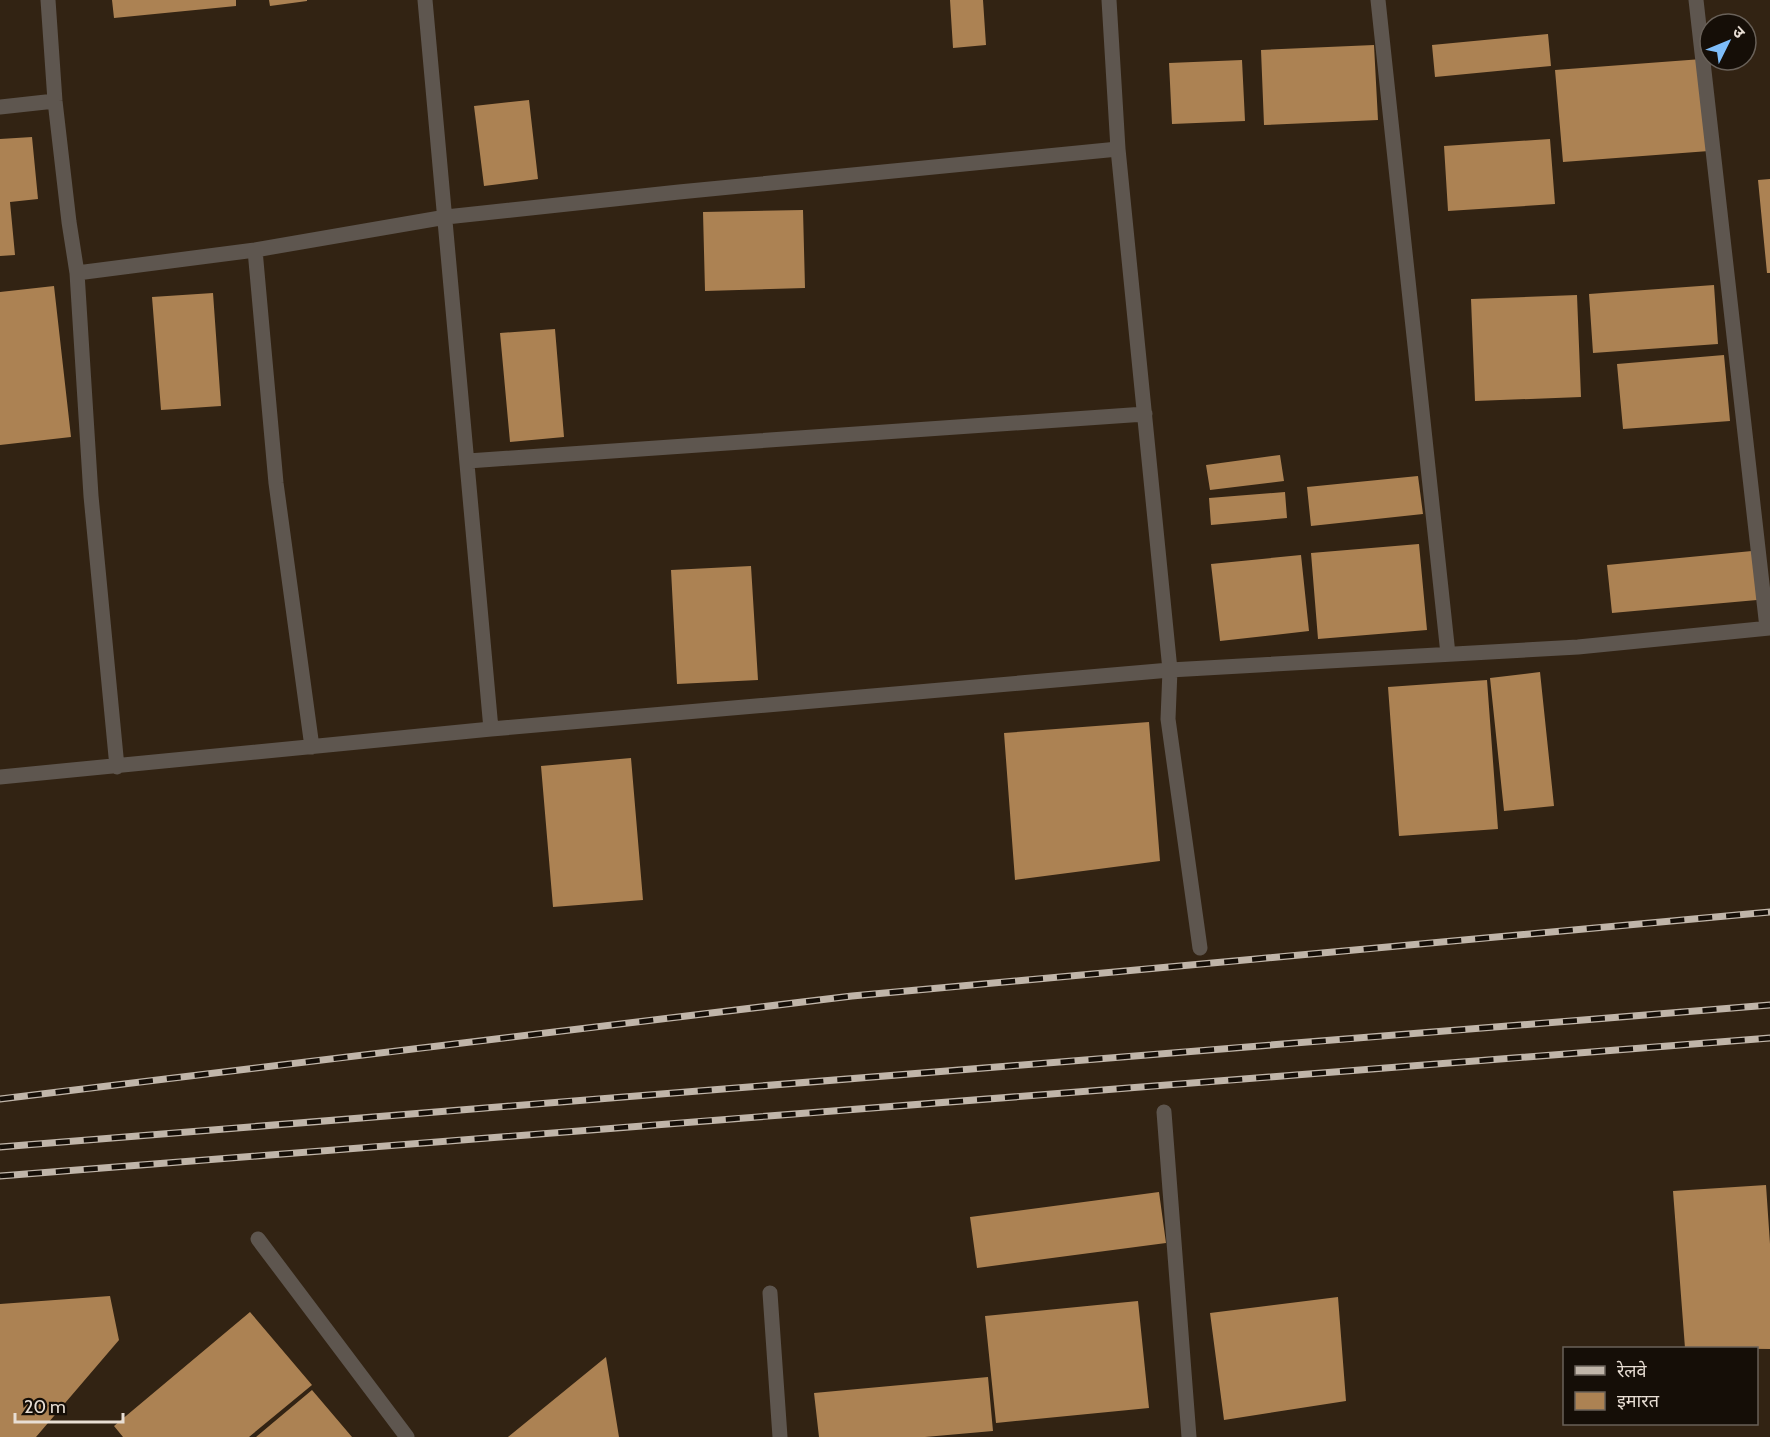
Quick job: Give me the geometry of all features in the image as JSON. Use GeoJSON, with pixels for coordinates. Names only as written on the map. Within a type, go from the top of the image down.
{"type":"FeatureCollection","features":[{"type":"Feature","properties":{"kind":"lane"},"geometry":{"type":"LineString","coordinates":[[48,0],[55,101],[77,273],[91,496],[117,767]]}},
{"type":"Feature","properties":{"kind":"lane"},"geometry":{"type":"LineString","coordinates":[[425,0],[491,729]]}},
{"type":"Feature","properties":{"kind":"lane"},"geometry":{"type":"LineString","coordinates":[[1109,0],[1119,149],[1170,670],[1168,718],[1200,948]]}},
{"type":"Feature","properties":{"kind":"lane"},"geometry":{"type":"LineString","coordinates":[[1378,0],[1448,654]]}},
{"type":"Feature","properties":{"kind":"lane"},"geometry":{"type":"LineString","coordinates":[[0,777],[491,729],[1170,670],[1578,647],[1768,628],[1696,0]]}},
{"type":"Feature","properties":{"kind":"lane"},"geometry":{"type":"LineString","coordinates":[[0,107],[55,101]]}},
{"type":"Feature","properties":{"kind":"lane"},"geometry":{"type":"LineString","coordinates":[[77,273],[255,250],[446,217],[1119,149]]}},
{"type":"Feature","properties":{"kind":"lane"},"geometry":{"type":"LineString","coordinates":[[255,250],[276,483],[312,747]]}},
{"type":"Feature","properties":{"kind":"lane"},"geometry":{"type":"LineString","coordinates":[[468,461],[1145,414]]}},
{"type":"Feature","properties":{"kind":"lane"},"geometry":{"type":"LineString","coordinates":[[1164,1112],[1189,1437]]}},
{"type":"Feature","properties":{"kind":"lane"},"geometry":{"type":"LineString","coordinates":[[258,1239],[408,1437]]}},
{"type":"Feature","properties":{"kind":"lane"},"geometry":{"type":"LineString","coordinates":[[770,1293],[780,1437]]}},
{"type":"Feature","properties":{"kind":"building"},"geometry":{"type":"Polygon","coordinates":[[[112,0],[236,0],[236,6],[114,18],[112,0]]]}},
{"type":"Feature","properties":{"kind":"building"},"geometry":{"type":"Polygon","coordinates":[[[269,0],[307,0],[307,1],[270,6],[269,0]]]}},
{"type":"Feature","properties":{"kind":"building"},"geometry":{"type":"Polygon","coordinates":[[[950,0],[983,0],[986,45],[953,48],[950,0]]]}},
{"type":"Feature","properties":{"kind":"building"},"geometry":{"type":"Polygon","coordinates":[[[1548,34],[1551,66],[1435,77],[1432,45],[1548,34]]]}},
{"type":"Feature","properties":{"kind":"building"},"geometry":{"type":"Polygon","coordinates":[[[1374,45],[1378,120],[1264,125],[1261,50],[1374,45]]]}},
{"type":"Feature","properties":{"kind":"building"},"geometry":{"type":"Polygon","coordinates":[[[1698,59],[1698,72],[1703,72],[1709,151],[1563,162],[1555,70],[1698,59]]]}},
{"type":"Feature","properties":{"kind":"building"},"geometry":{"type":"Polygon","coordinates":[[[1242,60],[1245,121],[1172,124],[1169,63],[1242,60]]]}},
{"type":"Feature","properties":{"kind":"building"},"geometry":{"type":"Polygon","coordinates":[[[529,100],[538,179],[484,186],[474,106],[529,100]]]}},
{"type":"Feature","properties":{"kind":"building"},"geometry":{"type":"Polygon","coordinates":[[[32,137],[38,199],[10,202],[15,255],[0,256],[0,139],[32,137]]]}},
{"type":"Feature","properties":{"kind":"building"},"geometry":{"type":"Polygon","coordinates":[[[1550,139],[1555,204],[1448,211],[1444,146],[1550,139]]]}},
{"type":"Feature","properties":{"kind":"building"},"geometry":{"type":"Polygon","coordinates":[[[1770,179],[1770,273],[1767,273],[1758,180],[1770,179]]]}},
{"type":"Feature","properties":{"kind":"building"},"geometry":{"type":"Polygon","coordinates":[[[803,210],[805,288],[705,291],[703,212],[803,210]]]}},
{"type":"Feature","properties":{"kind":"building"},"geometry":{"type":"Polygon","coordinates":[[[1714,285],[1718,344],[1593,353],[1589,294],[1714,285]]]}},
{"type":"Feature","properties":{"kind":"building"},"geometry":{"type":"Polygon","coordinates":[[[54,286],[71,437],[0,445],[0,292],[54,286]]]}},
{"type":"Feature","properties":{"kind":"building"},"geometry":{"type":"Polygon","coordinates":[[[213,293],[221,406],[161,410],[152,297],[213,293]]]}},
{"type":"Feature","properties":{"kind":"building"},"geometry":{"type":"Polygon","coordinates":[[[1577,295],[1581,397],[1475,401],[1471,299],[1577,295]]]}},
{"type":"Feature","properties":{"kind":"building"},"geometry":{"type":"Polygon","coordinates":[[[555,329],[564,437],[510,442],[500,333],[555,329]]]}},
{"type":"Feature","properties":{"kind":"building"},"geometry":{"type":"Polygon","coordinates":[[[1724,355],[1730,421],[1623,429],[1617,364],[1724,355]]]}},
{"type":"Feature","properties":{"kind":"building"},"geometry":{"type":"Polygon","coordinates":[[[1280,455],[1284,481],[1210,490],[1206,465],[1280,455]]]}},
{"type":"Feature","properties":{"kind":"building"},"geometry":{"type":"Polygon","coordinates":[[[1418,476],[1423,514],[1311,526],[1307,487],[1418,476]]]}},
{"type":"Feature","properties":{"kind":"building"},"geometry":{"type":"Polygon","coordinates":[[[1285,492],[1287,518],[1211,525],[1209,498],[1285,492]]]}},
{"type":"Feature","properties":{"kind":"building"},"geometry":{"type":"Polygon","coordinates":[[[1419,544],[1427,630],[1318,639],[1311,553],[1419,544]]]}},
{"type":"Feature","properties":{"kind":"building"},"geometry":{"type":"Polygon","coordinates":[[[1752,551],[1757,600],[1612,613],[1607,565],[1752,551]]]}},
{"type":"Feature","properties":{"kind":"building"},"geometry":{"type":"Polygon","coordinates":[[[1301,555],[1309,631],[1220,641],[1211,564],[1301,555]]]}},
{"type":"Feature","properties":{"kind":"building"},"geometry":{"type":"Polygon","coordinates":[[[751,566],[758,680],[677,684],[671,570],[751,566]]]}},
{"type":"Feature","properties":{"kind":"building"},"geometry":{"type":"Polygon","coordinates":[[[1540,672],[1554,806],[1504,811],[1490,678],[1540,672]]]}},
{"type":"Feature","properties":{"kind":"building"},"geometry":{"type":"Polygon","coordinates":[[[1487,680],[1498,829],[1399,836],[1388,687],[1487,680]]]}},
{"type":"Feature","properties":{"kind":"building"},"geometry":{"type":"Polygon","coordinates":[[[1149,722],[1160,861],[1015,880],[1004,733],[1149,722]]]}},
{"type":"Feature","properties":{"kind":"building"},"geometry":{"type":"Polygon","coordinates":[[[631,758],[643,900],[553,907],[541,766],[631,758]]]}},
{"type":"Feature","properties":{"kind":"building"},"geometry":{"type":"Polygon","coordinates":[[[1766,1185],[1770,1244],[1770,1349],[1685,1347],[1673,1191],[1766,1185]]]}},
{"type":"Feature","properties":{"kind":"building"},"geometry":{"type":"Polygon","coordinates":[[[1159,1192],[1166,1243],[977,1268],[970,1217],[1159,1192]]]}},
{"type":"Feature","properties":{"kind":"building"},"geometry":{"type":"Polygon","coordinates":[[[110,1296],[119,1340],[36,1437],[0,1437],[0,1304],[110,1296]]]}},
{"type":"Feature","properties":{"kind":"building"},"geometry":{"type":"Polygon","coordinates":[[[1338,1297],[1346,1401],[1224,1420],[1210,1313],[1338,1297]]]}},
{"type":"Feature","properties":{"kind":"building"},"geometry":{"type":"Polygon","coordinates":[[[1138,1301],[1149,1408],[996,1423],[985,1316],[1138,1301]]]}},
{"type":"Feature","properties":{"kind":"building"},"geometry":{"type":"Polygon","coordinates":[[[250,1312],[312,1385],[249,1437],[123,1437],[114,1426],[250,1312]]]}},
{"type":"Feature","properties":{"kind":"building"},"geometry":{"type":"Polygon","coordinates":[[[606,1357],[619,1437],[508,1437],[606,1357]]]}},
{"type":"Feature","properties":{"kind":"building"},"geometry":{"type":"Polygon","coordinates":[[[988,1377],[993,1431],[925,1437],[819,1437],[814,1393],[988,1377]]]}},
{"type":"Feature","properties":{"kind":"building"},"geometry":{"type":"Polygon","coordinates":[[[312,1390],[352,1437],[256,1437],[312,1390]]]}},
{"type":"Feature","properties":{"kind":"railway"},"geometry":{"type":"LineString","coordinates":[[0,1099],[852,996],[1770,912]]}},
{"type":"Feature","properties":{"kind":"railway"},"geometry":{"type":"LineString","coordinates":[[0,1147],[1770,1005]]}},
{"type":"Feature","properties":{"kind":"railway"},"geometry":{"type":"LineString","coordinates":[[0,1176],[1770,1038]]}}]}
